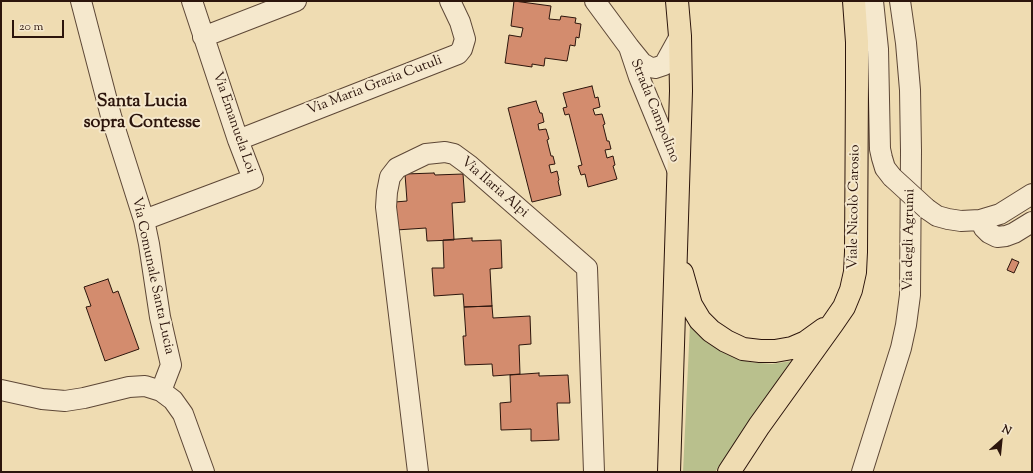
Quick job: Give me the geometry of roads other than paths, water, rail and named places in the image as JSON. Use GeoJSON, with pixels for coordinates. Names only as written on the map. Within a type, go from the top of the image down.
{"type":"FeatureCollection","features":[{"type":"Feature","properties":{"kind":"main road"},"geometry":{"type":"LineString","coordinates":[[669,472],[670,400],[677,249],[681,91],[680,36],[677,1]]}},
{"type":"Feature","properties":{"kind":"main road","name":"Viale Nicolò Carosio"},"geometry":{"type":"LineString","coordinates":[[730,472],[750,439],[844,307],[851,290],[855,272],[856,252],[857,42],[854,1]]}},
{"type":"Feature","properties":{"kind":"main road"},"geometry":{"type":"LineString","coordinates":[[677,249],[685,288],[691,305],[700,320],[711,331],[726,341],[743,349],[775,352],[792,348],[806,342],[833,323]]}},
{"type":"Feature","properties":{"kind":"street","name":"Via Comunale Santa Lucia"},"geometry":{"type":"LineString","coordinates":[[81,1],[111,116],[144,220],[149,244],[160,317],[171,365],[161,391]]}},
{"type":"Feature","properties":{"kind":"street","name":"Via Emanuela Loi"},"geometry":{"type":"LineString","coordinates":[[144,220],[253,179],[238,140],[192,1]]}},
{"type":"Feature","properties":{"kind":"street"},"geometry":{"type":"LineString","coordinates":[[203,37],[296,1]]}},
{"type":"Feature","properties":{"kind":"street","name":"Via Maria Grazia Cutuli"},"geometry":{"type":"LineString","coordinates":[[238,140],[458,54],[462,49],[465,39],[460,22],[450,1]]}},
{"type":"Feature","properties":{"kind":"street","name":"Strada Campolino"},"geometry":{"type":"LineString","coordinates":[[595,1],[642,63],[649,67],[655,68],[664,66],[680,36]]}},
{"type":"Feature","properties":{"kind":"street"},"geometry":{"type":"LineString","coordinates":[[873,1],[878,48],[880,149],[885,168],[892,177],[927,210],[937,216],[961,221],[980,220],[1000,214],[1032,194]]}},
{"type":"Feature","properties":{"kind":"street","name":"Via degli Agrumi"},"geometry":{"type":"LineString","coordinates":[[862,472],[901,348],[910,295],[910,90],[906,43],[900,1]]}},
{"type":"Feature","properties":{"kind":"street","name":"Strada Campolino"},"geometry":{"type":"LineString","coordinates":[[629,47],[639,77],[679,175]]}},
{"type":"Feature","properties":{"kind":"street","name":"Via Ilaria Alpi"},"geometry":{"type":"LineString","coordinates":[[418,472],[386,207],[387,192],[390,177],[396,168],[426,154],[445,152],[454,154],[469,165],[587,268],[594,472]]}},
{"type":"Feature","properties":{"kind":"street"},"geometry":{"type":"LineString","coordinates":[[980,220],[984,228],[989,233],[997,237],[1006,236],[1032,222]]}},
{"type":"Feature","properties":{"kind":"street"},"geometry":{"type":"LineString","coordinates":[[1,390],[42,399],[64,401],[84,398],[129,387],[146,386],[161,391],[173,400],[183,414],[204,472]]}},
{"type":"Feature","properties":{"kind":"district","name":"Santa Lucia sopra Contesse"},"geometry":{"type":"Point","coordinates":[142,113]}}]}
